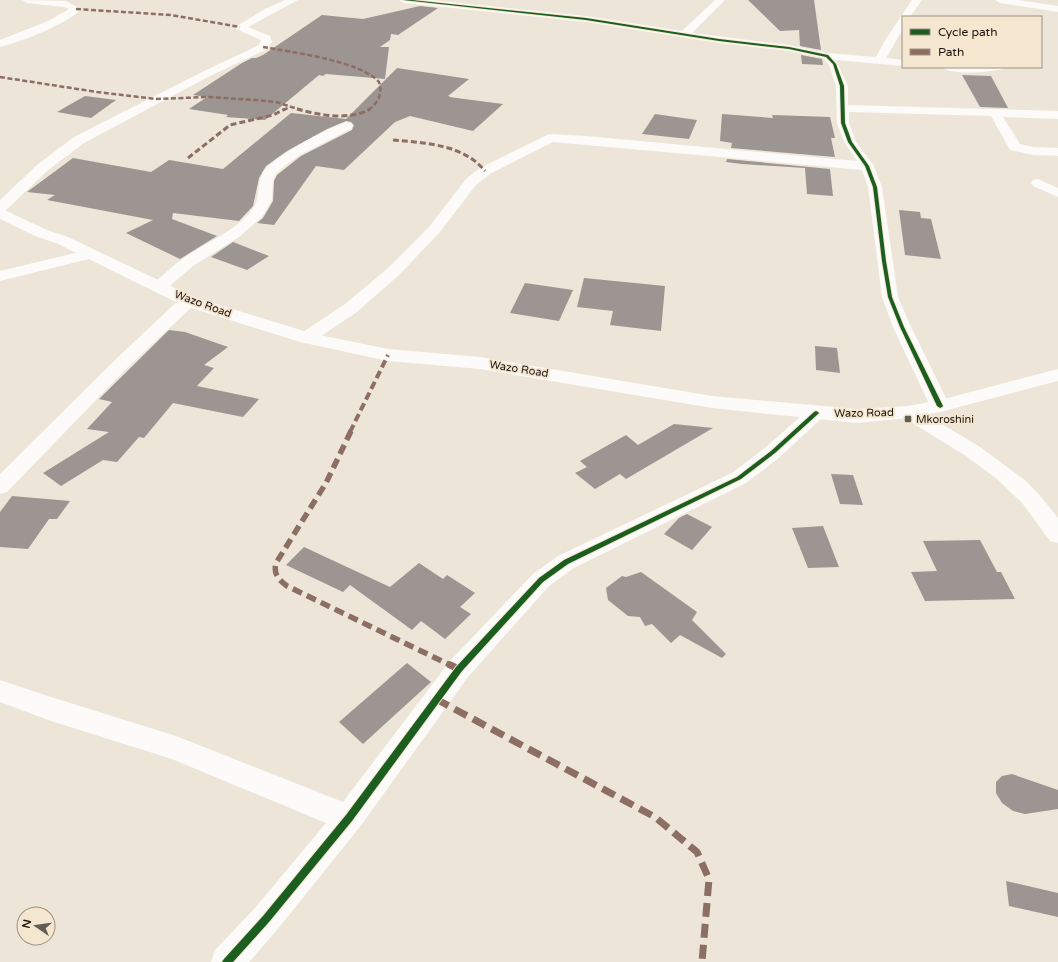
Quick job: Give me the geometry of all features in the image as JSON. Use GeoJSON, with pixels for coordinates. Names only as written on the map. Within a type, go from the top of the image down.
{"type":"FeatureCollection","features":[{"type":"Feature","properties":{"kind":"main road","name":"Wazo Road"},"geometry":{"type":"LineString","coordinates":[[0,213],[41,233],[62,240],[92,254],[188,301],[306,338],[388,355],[480,363],[712,402],[857,416],[908,412],[940,406],[1058,376]]}},
{"type":"Feature","properties":{"kind":"street"},"geometry":{"type":"LineString","coordinates":[[0,44],[56,21],[76,9],[66,4],[32,0]]}},
{"type":"Feature","properties":{"kind":"street"},"geometry":{"type":"LineString","coordinates":[[0,208],[42,168],[79,140],[204,75],[263,48],[267,42],[266,38],[240,27],[268,11],[293,0]]}},
{"type":"Feature","properties":{"kind":"street"},"geometry":{"type":"LineString","coordinates":[[404,0],[579,18],[719,40],[789,48],[827,56],[902,63]]}},
{"type":"Feature","properties":{"kind":"street"},"geometry":{"type":"LineString","coordinates":[[685,34],[720,0]]}},
{"type":"Feature","properties":{"kind":"street"},"geometry":{"type":"LineString","coordinates":[[906,16],[917,0]]}},
{"type":"Feature","properties":{"kind":"street"},"geometry":{"type":"LineString","coordinates":[[1000,0],[1021,7],[1058,9]]}},
{"type":"Feature","properties":{"kind":"street"},"geometry":{"type":"LineString","coordinates":[[879,61],[902,22]]}},
{"type":"Feature","properties":{"kind":"street"},"geometry":{"type":"LineString","coordinates":[[827,56],[834,64],[842,86],[844,108],[843,123],[850,142],[867,166],[875,187],[890,297],[902,327],[940,406]]}},
{"type":"Feature","properties":{"kind":"street"},"geometry":{"type":"LineString","coordinates":[[959,68],[982,70],[993,68]]}},
{"type":"Feature","properties":{"kind":"street"},"geometry":{"type":"LineString","coordinates":[[844,108],[1058,115]]}},
{"type":"Feature","properties":{"kind":"street"},"geometry":{"type":"LineString","coordinates":[[995,113],[1015,147],[1033,151],[1058,152]]}},
{"type":"Feature","properties":{"kind":"street"},"geometry":{"type":"LineString","coordinates":[[159,286],[187,263],[234,234],[256,214],[265,200],[266,181],[270,172],[281,162],[295,152],[347,126]]}},
{"type":"Feature","properties":{"kind":"street"},"geometry":{"type":"LineString","coordinates":[[306,338],[351,308],[393,272],[434,230],[471,182],[485,171],[551,138],[572,138],[789,160],[867,166]]}},
{"type":"Feature","properties":{"kind":"street"},"geometry":{"type":"LineString","coordinates":[[1038,183],[1058,193]]}},
{"type":"Feature","properties":{"kind":"street"},"geometry":{"type":"LineString","coordinates":[[0,276],[92,254]]}},
{"type":"Feature","properties":{"kind":"street"},"geometry":{"type":"LineString","coordinates":[[0,487],[122,363],[188,301]]}},
{"type":"Feature","properties":{"kind":"street"},"geometry":{"type":"LineString","coordinates":[[908,412],[965,447],[1011,480],[1030,499],[1058,536]]}},
{"type":"Feature","properties":{"kind":"street"},"geometry":{"type":"LineString","coordinates":[[227,962],[266,919],[349,818],[459,669],[541,580],[566,562],[739,478],[773,452],[816,413]]}},
{"type":"Feature","properties":{"kind":"street"},"geometry":{"type":"LineString","coordinates":[[0,691],[51,709],[176,748],[349,818]]}},
{"type":"Feature","properties":{"kind":"building"},"geometry":{"type":"Polygon","coordinates":[[[748,0],[814,0],[821,50],[800,46],[799,30],[780,31],[748,0]]]}},
{"type":"Feature","properties":{"kind":"building"},"geometry":{"type":"Polygon","coordinates":[[[420,6],[438,8],[398,35],[391,34],[390,40],[380,47],[389,47],[385,79],[326,74],[323,76],[319,75],[265,120],[226,117],[228,115],[189,109],[207,97],[193,95],[242,63],[263,55],[322,15],[363,19],[420,6]]]}},
{"type":"Feature","properties":{"kind":"building"},"geometry":{"type":"Polygon","coordinates":[[[801,55],[822,59],[823,65],[802,64],[801,55]]]}},
{"type":"Feature","properties":{"kind":"building"},"geometry":{"type":"Polygon","coordinates":[[[397,68],[469,79],[448,96],[503,104],[473,131],[410,116],[395,122],[344,170],[316,166],[274,225],[257,223],[263,218],[273,201],[274,181],[277,175],[301,156],[352,130],[354,125],[351,122],[346,121],[327,129],[287,151],[266,166],[259,178],[253,206],[239,221],[173,213],[172,219],[217,236],[180,259],[126,233],[153,220],[47,200],[55,195],[27,192],[73,158],[151,172],[169,160],[223,169],[291,113],[346,119],[397,68]]]}},
{"type":"Feature","properties":{"kind":"building"},"geometry":{"type":"Polygon","coordinates":[[[962,75],[991,76],[1008,108],[980,107],[962,75]]]}},
{"type":"Feature","properties":{"kind":"building"},"geometry":{"type":"Polygon","coordinates":[[[85,96],[116,100],[91,118],[57,112],[85,96]]]}},
{"type":"Feature","properties":{"kind":"building"},"geometry":{"type":"Polygon","coordinates":[[[655,114],[697,120],[689,139],[642,134],[655,114]]]}},
{"type":"Feature","properties":{"kind":"building"},"geometry":{"type":"Polygon","coordinates":[[[722,114],[773,118],[772,115],[830,117],[835,138],[831,138],[835,157],[731,148],[732,143],[720,141],[722,114]]]}},
{"type":"Feature","properties":{"kind":"building"},"geometry":{"type":"Polygon","coordinates":[[[727,159],[830,169],[833,196],[807,194],[805,168],[742,164],[726,162],[727,159]]]}},
{"type":"Feature","properties":{"kind":"building"},"geometry":{"type":"Polygon","coordinates":[[[899,210],[920,212],[921,218],[931,219],[941,259],[905,255],[899,210]]]}},
{"type":"Feature","properties":{"kind":"building"},"geometry":{"type":"Polygon","coordinates":[[[233,242],[269,256],[247,270],[211,257],[233,242]]]}},
{"type":"Feature","properties":{"kind":"building"},"geometry":{"type":"Polygon","coordinates":[[[584,278],[665,286],[661,331],[610,325],[613,311],[577,307],[584,278]]]}},
{"type":"Feature","properties":{"kind":"building"},"geometry":{"type":"Polygon","coordinates":[[[525,283],[573,290],[559,321],[510,313],[525,283]]]}},
{"type":"Feature","properties":{"kind":"building"},"geometry":{"type":"Polygon","coordinates":[[[169,330],[185,332],[228,347],[204,365],[214,368],[197,386],[259,399],[243,417],[173,403],[144,438],[139,437],[117,462],[103,460],[61,486],[43,473],[109,432],[87,429],[112,402],[99,399],[169,330]]]}},
{"type":"Feature","properties":{"kind":"building"},"geometry":{"type":"Polygon","coordinates":[[[815,346],[837,348],[840,373],[816,370],[815,346]]]}},
{"type":"Feature","properties":{"kind":"building"},"geometry":{"type":"Polygon","coordinates":[[[674,424],[713,428],[626,479],[620,474],[595,489],[575,473],[587,467],[580,461],[626,435],[638,445],[674,424]]]}},
{"type":"Feature","properties":{"kind":"building"},"geometry":{"type":"Polygon","coordinates":[[[831,474],[853,475],[863,505],[840,504],[831,474]]]}},
{"type":"Feature","properties":{"kind":"building"},"geometry":{"type":"Polygon","coordinates":[[[12,496],[70,501],[57,519],[49,519],[28,549],[0,547],[0,512],[12,496]]]}},
{"type":"Feature","properties":{"kind":"building"},"geometry":{"type":"Polygon","coordinates":[[[687,514],[712,527],[692,550],[664,534],[679,518],[687,514]]]}},
{"type":"Feature","properties":{"kind":"building"},"geometry":{"type":"Polygon","coordinates":[[[823,526],[839,567],[808,568],[792,528],[823,526]]]}},
{"type":"Feature","properties":{"kind":"building"},"geometry":{"type":"Polygon","coordinates":[[[980,540],[997,572],[1001,572],[1015,599],[925,601],[911,572],[937,571],[923,541],[980,540]]]}},
{"type":"Feature","properties":{"kind":"building"},"geometry":{"type":"Polygon","coordinates":[[[304,547],[390,587],[419,563],[443,579],[447,575],[475,593],[460,607],[471,614],[445,639],[421,621],[412,630],[350,585],[343,592],[286,565],[304,547]]]}},
{"type":"Feature","properties":{"kind":"building"},"geometry":{"type":"Polygon","coordinates":[[[641,572],[697,612],[692,620],[726,654],[722,658],[680,635],[671,643],[652,624],[645,626],[640,617],[628,616],[608,600],[606,588],[622,576],[626,577],[641,572]]]}},
{"type":"Feature","properties":{"kind":"building"},"geometry":{"type":"Polygon","coordinates":[[[407,663],[431,682],[363,744],[339,722],[407,663]]]}},
{"type":"Feature","properties":{"kind":"building"},"geometry":{"type":"Polygon","coordinates":[[[1012,774],[1058,790],[1058,809],[1025,814],[1013,811],[1002,803],[996,793],[996,782],[1002,776],[1012,774]]]}},
{"type":"Feature","properties":{"kind":"building"},"geometry":{"type":"Polygon","coordinates":[[[1006,881],[1058,893],[1058,917],[1009,906],[1006,881]]]}},
{"type":"Feature","properties":{"kind":"marked path"},"geometry":{"type":"LineString","coordinates":[[76,9],[171,15],[240,27]]}},
{"type":"Feature","properties":{"kind":"marked path"},"geometry":{"type":"LineString","coordinates":[[0,77],[97,92],[156,99],[229,97],[276,102],[295,109],[319,114],[347,116],[367,111],[373,107],[378,100],[381,91],[380,83],[370,74],[358,68],[306,55],[263,47]]}},
{"type":"Feature","properties":{"kind":"marked path"},"geometry":{"type":"LineString","coordinates":[[188,158],[230,125],[273,115],[290,107]]}},
{"type":"Feature","properties":{"kind":"marked path"},"geometry":{"type":"LineString","coordinates":[[393,140],[423,143],[462,153],[473,159],[485,171]]}},
{"type":"Feature","properties":{"kind":"marked path"},"geometry":{"type":"LineString","coordinates":[[388,355],[326,483],[276,563],[275,570],[279,579],[287,586],[459,669]]}},
{"type":"Feature","properties":{"kind":"marked path"},"geometry":{"type":"LineString","coordinates":[[436,699],[655,817],[697,852],[709,879],[702,962]]}},
{"type":"Feature","properties":{"kind":"cycle path"},"geometry":{"type":"LineString","coordinates":[[404,0],[586,19],[719,40],[789,48],[827,56],[834,64],[842,86],[843,123],[850,142],[867,166],[875,187],[890,297],[902,327],[940,406]]}},
{"type":"Feature","properties":{"kind":"cycle path"},"geometry":{"type":"LineString","coordinates":[[227,962],[266,919],[349,818],[459,669],[541,580],[566,562],[739,478],[773,452],[816,413]]}},
{"type":"Feature","properties":{"kind":"place","name":"Mkoroshini"},"geometry":{"type":"Point","coordinates":[908,419]}}]}
